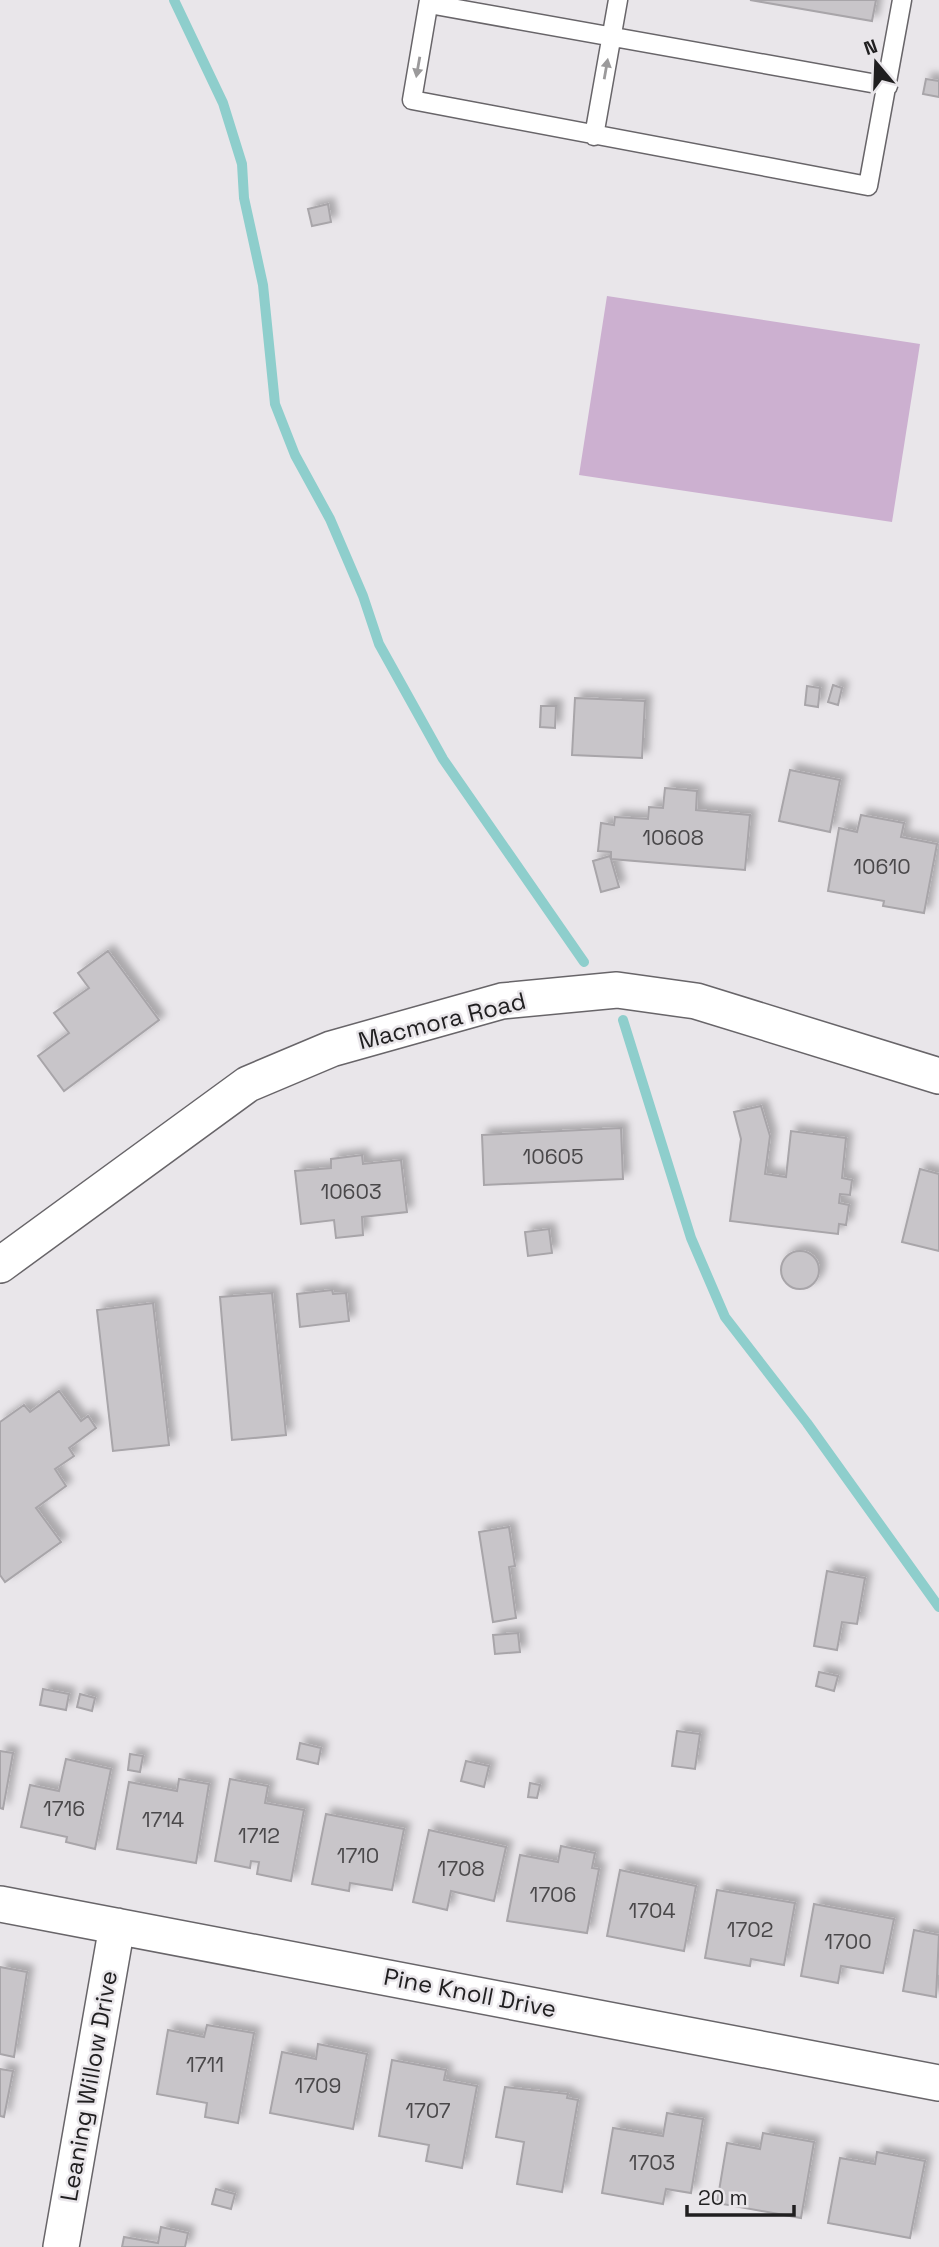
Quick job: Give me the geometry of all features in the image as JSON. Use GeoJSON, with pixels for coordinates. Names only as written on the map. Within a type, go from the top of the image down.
{"type":"FeatureCollection","features":[{"type":"Feature","properties":{"kind":"street","name":"Macmora Road"},"geometry":{"type":"LineString","coordinates":[[0,1265],[248,1084],[331,1049],[502,1001],[617,990],[696,1001],[939,1076]]}},
{"type":"Feature","properties":{"kind":"street","name":"Pine Knoll Drive"},"geometry":{"type":"LineString","coordinates":[[0,1904],[939,2083]]}},
{"type":"Feature","properties":{"kind":"street","name":"Leaning Willow Drive"},"geometry":{"type":"LineString","coordinates":[[61,2247],[117,1926]]}},
{"type":"Feature","properties":{"kind":"lane"},"geometry":{"type":"LineString","coordinates":[[594,136],[618,0]]}},
{"type":"Feature","properties":{"kind":"lane"},"geometry":{"type":"LineString","coordinates":[[888,86],[429,2],[412,100],[868,186],[888,86],[902,0]]}},
{"type":"Feature","properties":{"kind":"shaded area"},"geometry":{"type":"Polygon","coordinates":[[[607,296],[920,344],[892,522],[579,475],[607,296]]]}},
{"type":"Feature","properties":{"kind":"building"},"geometry":{"type":"Polygon","coordinates":[[[750,0],[876,0],[872,21],[750,0]]]}},
{"type":"Feature","properties":{"kind":"building"},"geometry":{"type":"Polygon","coordinates":[[[926,79],[939,81],[939,97],[923,94],[926,79]]]}},
{"type":"Feature","properties":{"kind":"building"},"geometry":{"type":"Polygon","coordinates":[[[328,204],[331,222],[312,226],[308,209],[328,204]]]}},
{"type":"Feature","properties":{"kind":"building"},"geometry":{"type":"Polygon","coordinates":[[[833,685],[842,688],[838,705],[828,702],[833,685]]]}},
{"type":"Feature","properties":{"kind":"building"},"geometry":{"type":"Polygon","coordinates":[[[807,686],[820,688],[818,707],[805,705],[807,686]]]}},
{"type":"Feature","properties":{"kind":"building"},"geometry":{"type":"Polygon","coordinates":[[[575,698],[645,701],[642,758],[572,755],[575,698]]]}},
{"type":"Feature","properties":{"kind":"building"},"geometry":{"type":"Polygon","coordinates":[[[541,706],[556,706],[555,728],[540,727],[541,706]]]}},
{"type":"Feature","properties":{"kind":"building"},"geometry":{"type":"Polygon","coordinates":[[[790,770],[840,780],[830,832],[779,821],[790,770]]]}},
{"type":"Feature","properties":{"kind":"building"},"geometry":{"type":"Polygon","coordinates":[[[665,788],[697,791],[696,810],[750,815],[745,870],[611,859],[611,852],[598,851],[601,823],[614,825],[615,817],[648,819],[649,807],[663,808],[665,788]]]}},
{"type":"Feature","properties":{"kind":"building"},"geometry":{"type":"Polygon","coordinates":[[[861,815],[904,823],[901,837],[937,844],[924,913],[883,906],[884,901],[828,891],[839,828],[857,832],[861,815]]]}},
{"type":"Feature","properties":{"kind":"building"},"geometry":{"type":"Polygon","coordinates":[[[610,856],[619,887],[601,892],[593,861],[610,856]]]}},
{"type":"Feature","properties":{"kind":"building"},"geometry":{"type":"Polygon","coordinates":[[[108,951],[159,1020],[64,1091],[38,1056],[69,1033],[54,1013],[89,988],[78,973],[108,951]]]}},
{"type":"Feature","properties":{"kind":"building"},"geometry":{"type":"Polygon","coordinates":[[[761,1106],[770,1136],[765,1174],[786,1177],[791,1131],[846,1138],[842,1178],[852,1180],[850,1195],[840,1194],[839,1203],[849,1205],[846,1225],[839,1224],[838,1234],[730,1221],[741,1139],[734,1112],[761,1106]]]}},
{"type":"Feature","properties":{"kind":"building"},"geometry":{"type":"Polygon","coordinates":[[[621,1128],[623,1179],[484,1185],[482,1135],[621,1128]]]}},
{"type":"Feature","properties":{"kind":"building"},"geometry":{"type":"Polygon","coordinates":[[[362,1155],[363,1164],[401,1160],[407,1212],[362,1217],[363,1235],[336,1238],[334,1220],[301,1224],[295,1171],[331,1168],[331,1159],[362,1155]]]}},
{"type":"Feature","properties":{"kind":"building"},"geometry":{"type":"Polygon","coordinates":[[[920,1169],[939,1174],[939,1251],[902,1242],[920,1169]]]}},
{"type":"Feature","properties":{"kind":"building"},"geometry":{"type":"Polygon","coordinates":[[[549,1229],[552,1253],[528,1256],[525,1232],[549,1229]]]}},
{"type":"Feature","properties":{"kind":"building"},"geometry":{"type":"Polygon","coordinates":[[[800,1251],[814,1256],[819,1270],[814,1284],[800,1289],[786,1284],[781,1270],[786,1256],[800,1251]]]}},
{"type":"Feature","properties":{"kind":"building"},"geometry":{"type":"Polygon","coordinates":[[[332,1290],[333,1294],[346,1293],[349,1321],[300,1327],[297,1294],[332,1290]]]}},
{"type":"Feature","properties":{"kind":"building"},"geometry":{"type":"Polygon","coordinates":[[[272,1293],[286,1435],[232,1440],[220,1297],[272,1293]]]}},
{"type":"Feature","properties":{"kind":"building"},"geometry":{"type":"Polygon","coordinates":[[[153,1303],[169,1445],[113,1451],[97,1310],[153,1303]]]}},
{"type":"Feature","properties":{"kind":"building"},"geometry":{"type":"Polygon","coordinates":[[[59,1391],[81,1421],[88,1416],[96,1428],[69,1448],[74,1456],[55,1469],[66,1486],[36,1508],[61,1542],[5,1582],[0,1575],[0,1422],[24,1405],[30,1412],[59,1391]]]}},
{"type":"Feature","properties":{"kind":"building"},"geometry":{"type":"Polygon","coordinates":[[[509,1527],[515,1566],[509,1567],[516,1618],[493,1622],[479,1532],[509,1527]]]}},
{"type":"Feature","properties":{"kind":"building"},"geometry":{"type":"Polygon","coordinates":[[[827,1571],[865,1578],[857,1624],[842,1622],[837,1650],[814,1646],[827,1571]]]}},
{"type":"Feature","properties":{"kind":"building"},"geometry":{"type":"Polygon","coordinates":[[[518,1633],[520,1652],[495,1654],[493,1635],[518,1633]]]}},
{"type":"Feature","properties":{"kind":"building"},"geometry":{"type":"Polygon","coordinates":[[[819,1672],[838,1676],[834,1691],[816,1686],[819,1672]]]}},
{"type":"Feature","properties":{"kind":"building"},"geometry":{"type":"Polygon","coordinates":[[[43,1689],[69,1694],[66,1710],[40,1705],[43,1689]]]}},
{"type":"Feature","properties":{"kind":"building"},"geometry":{"type":"Polygon","coordinates":[[[80,1694],[95,1698],[92,1711],[77,1707],[80,1694]]]}},
{"type":"Feature","properties":{"kind":"building"},"geometry":{"type":"Polygon","coordinates":[[[677,1731],[700,1734],[695,1769],[672,1766],[677,1731]]]}},
{"type":"Feature","properties":{"kind":"building"},"geometry":{"type":"Polygon","coordinates":[[[300,1743],[321,1748],[318,1764],[297,1759],[300,1743]]]}},
{"type":"Feature","properties":{"kind":"building"},"geometry":{"type":"Polygon","coordinates":[[[0,1751],[13,1753],[3,1809],[0,1808],[0,1751]]]}},
{"type":"Feature","properties":{"kind":"building"},"geometry":{"type":"Polygon","coordinates":[[[130,1754],[143,1756],[140,1772],[128,1770],[130,1754]]]}},
{"type":"Feature","properties":{"kind":"building"},"geometry":{"type":"Polygon","coordinates":[[[66,1759],[111,1769],[95,1849],[66,1842],[67,1837],[21,1827],[30,1785],[59,1791],[66,1759]]]}},
{"type":"Feature","properties":{"kind":"building"},"geometry":{"type":"Polygon","coordinates":[[[466,1761],[489,1766],[484,1787],[461,1781],[466,1761]]]}},
{"type":"Feature","properties":{"kind":"building"},"geometry":{"type":"Polygon","coordinates":[[[179,1779],[209,1784],[196,1863],[117,1849],[129,1782],[177,1791],[179,1779]]]}},
{"type":"Feature","properties":{"kind":"building"},"geometry":{"type":"Polygon","coordinates":[[[230,1779],[268,1786],[265,1803],[304,1810],[291,1881],[257,1874],[259,1862],[251,1861],[250,1868],[215,1861],[230,1779]]]}},
{"type":"Feature","properties":{"kind":"building"},"geometry":{"type":"Polygon","coordinates":[[[530,1783],[540,1785],[537,1798],[528,1797],[530,1783]]]}},
{"type":"Feature","properties":{"kind":"building"},"geometry":{"type":"Polygon","coordinates":[[[326,1814],[404,1829],[392,1890],[350,1883],[349,1891],[312,1884],[326,1814]]]}},
{"type":"Feature","properties":{"kind":"building"},"geometry":{"type":"Polygon","coordinates":[[[429,1830],[506,1847],[494,1901],[451,1891],[447,1910],[413,1902],[429,1830]]]}},
{"type":"Feature","properties":{"kind":"building"},"geometry":{"type":"Polygon","coordinates":[[[561,1846],[595,1853],[592,1868],[599,1869],[587,1933],[507,1921],[520,1855],[558,1862],[561,1846]]]}},
{"type":"Feature","properties":{"kind":"building"},"geometry":{"type":"Polygon","coordinates":[[[620,1870],[696,1886],[684,1951],[607,1936],[620,1870]]]}},
{"type":"Feature","properties":{"kind":"building"},"geometry":{"type":"Polygon","coordinates":[[[717,1890],[795,1903],[784,1965],[751,1959],[750,1966],[705,1958],[717,1890]]]}},
{"type":"Feature","properties":{"kind":"building"},"geometry":{"type":"Polygon","coordinates":[[[814,1904],[894,1919],[883,1973],[841,1966],[838,1983],[801,1976],[814,1904]]]}},
{"type":"Feature","properties":{"kind":"building"},"geometry":{"type":"Polygon","coordinates":[[[914,1930],[939,1935],[936,1997],[903,1991],[914,1930]]]}},
{"type":"Feature","properties":{"kind":"building"},"geometry":{"type":"Polygon","coordinates":[[[0,1967],[27,1972],[14,2057],[0,2054],[0,1967]]]}},
{"type":"Feature","properties":{"kind":"building"},"geometry":{"type":"Polygon","coordinates":[[[207,2025],[254,2033],[238,2123],[205,2117],[207,2103],[157,2094],[168,2030],[204,2037],[207,2025]]]}},
{"type":"Feature","properties":{"kind":"building"},"geometry":{"type":"Polygon","coordinates":[[[318,2044],[367,2054],[353,2129],[270,2113],[282,2052],[316,2059],[318,2044]]]}},
{"type":"Feature","properties":{"kind":"building"},"geometry":{"type":"Polygon","coordinates":[[[392,2060],[446,2070],[444,2080],[477,2086],[462,2168],[426,2161],[429,2145],[379,2136],[392,2060]]]}},
{"type":"Feature","properties":{"kind":"building"},"geometry":{"type":"Polygon","coordinates":[[[0,2069],[13,2071],[4,2117],[0,2116],[0,2069]]]}},
{"type":"Feature","properties":{"kind":"building"},"geometry":{"type":"Polygon","coordinates":[[[505,2087],[568,2094],[567,2098],[578,2100],[562,2192],[517,2184],[524,2142],[496,2137],[505,2087]]]}},
{"type":"Feature","properties":{"kind":"building"},"geometry":{"type":"Polygon","coordinates":[[[667,2113],[703,2119],[691,2193],[666,2189],[663,2204],[602,2193],[613,2128],[663,2136],[667,2113]]]}},
{"type":"Feature","properties":{"kind":"building"},"geometry":{"type":"Polygon","coordinates":[[[763,2133],[814,2142],[801,2218],[717,2203],[727,2143],[760,2149],[763,2133]]]}},
{"type":"Feature","properties":{"kind":"building"},"geometry":{"type":"Polygon","coordinates":[[[877,2152],[925,2161],[910,2238],[828,2223],[840,2158],[875,2164],[877,2152]]]}},
{"type":"Feature","properties":{"kind":"building"},"geometry":{"type":"Polygon","coordinates":[[[216,2189],[235,2194],[231,2209],[212,2204],[216,2189]]]}},
{"type":"Feature","properties":{"kind":"building"},"geometry":{"type":"Polygon","coordinates":[[[161,2227],[188,2233],[185,2247],[122,2247],[124,2237],[158,2243],[161,2227]]]}},
{"type":"Feature","properties":{"kind":"waterway"},"geometry":{"type":"LineString","coordinates":[[174,0],[223,103],[242,164],[244,198],[263,285],[275,404],[295,455],[330,519],[363,596],[379,644],[443,759],[584,962]]}},
{"type":"Feature","properties":{"kind":"waterway"},"geometry":{"type":"LineString","coordinates":[[623,1020],[691,1238],[725,1317],[807,1423],[939,1607]]}}]}
